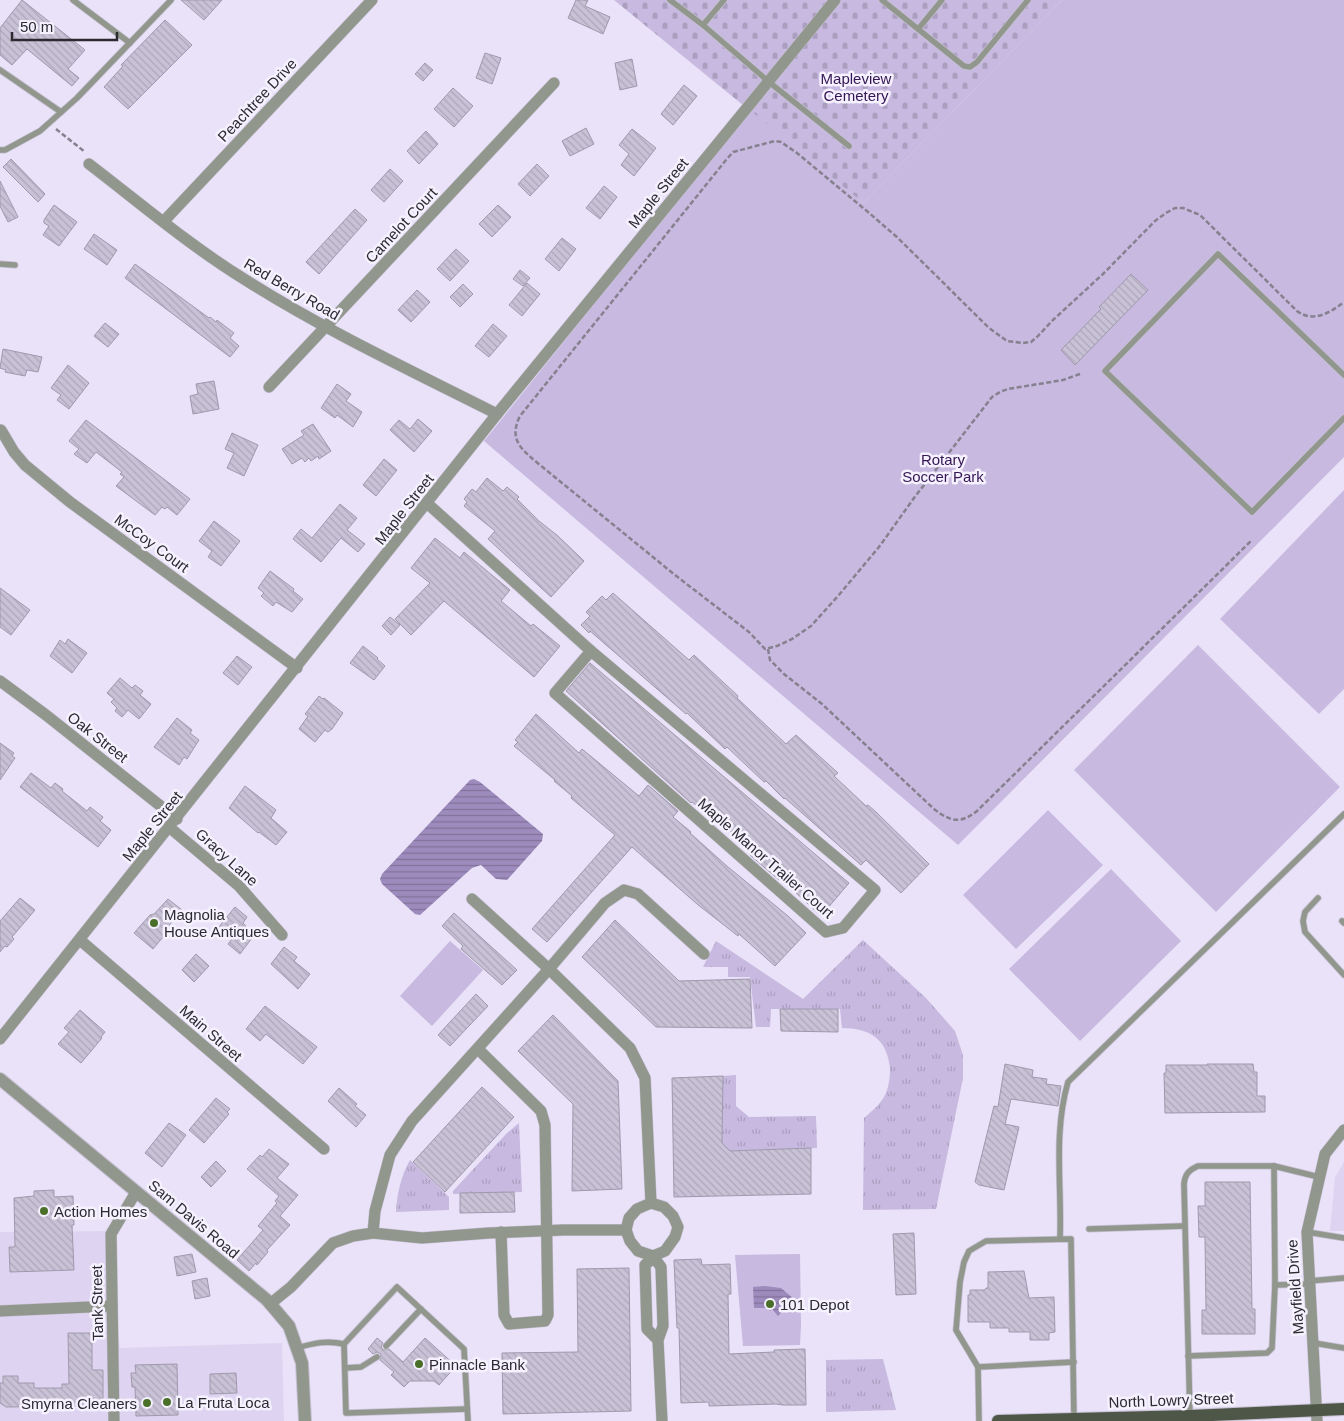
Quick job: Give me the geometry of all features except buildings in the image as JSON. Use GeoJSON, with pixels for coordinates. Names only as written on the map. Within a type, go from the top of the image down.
{"type":"FeatureCollection","features":[{"type":"Feature","properties":{"kind":"main road","name":"North Lowry Street"},"geometry":{"type":"LineString","coordinates":[[998,1421],[1190,1416],[1317,1416],[1344,1409]]}},
{"type":"Feature","properties":{"kind":"street","name":"Peachtree Drive"},"geometry":{"type":"LineString","coordinates":[[164,221],[372,0]]}},
{"type":"Feature","properties":{"kind":"street","name":"Maple Street"},"geometry":{"type":"LineString","coordinates":[[0,1039],[498,414],[835,0]]}},
{"type":"Feature","properties":{"kind":"street","name":"Camelot Court"},"geometry":{"type":"LineString","coordinates":[[270,387],[554,83]]}},
{"type":"Feature","properties":{"kind":"street","name":"Red Berry Road"},"geometry":{"type":"LineString","coordinates":[[89,164],[242,278],[326,327],[498,414]]}},
{"type":"Feature","properties":{"kind":"street","name":"McCoy Court"},"geometry":{"type":"LineString","coordinates":[[1,430],[14,452],[25,465],[70,502],[297,668]]}},
{"type":"Feature","properties":{"kind":"street","name":"Maple Manor Trailer Court"},"geometry":{"type":"LineString","coordinates":[[428,504],[591,651],[876,890],[843,928],[826,932],[555,693],[591,651]]}},
{"type":"Feature","properties":{"kind":"street","name":"Oak Street"},"geometry":{"type":"LineString","coordinates":[[0,681],[46,715],[173,823]]}},
{"type":"Feature","properties":{"kind":"street","name":"Gracy Lane"},"geometry":{"type":"LineString","coordinates":[[173,823],[240,886],[282,934]]}},
{"type":"Feature","properties":{"kind":"street"},"geometry":{"type":"LineString","coordinates":[[373,1233],[375,1211],[390,1155],[412,1121],[550,969],[606,903],[624,890],[638,894],[704,954]]}},
{"type":"Feature","properties":{"kind":"street"},"geometry":{"type":"LineString","coordinates":[[472,899],[550,969],[630,1048],[645,1078],[651,1203]]}},
{"type":"Feature","properties":{"kind":"street","name":"Main Street"},"geometry":{"type":"LineString","coordinates":[[80,940],[324,1149]]}},
{"type":"Feature","properties":{"kind":"street"},"geometry":{"type":"LineString","coordinates":[[478,1049],[541,1111],[545,1125],[548,1315],[545,1321],[509,1324],[504,1315],[501,1232]]}},
{"type":"Feature","properties":{"kind":"street","name":"Sam Davis Road"},"geometry":{"type":"LineString","coordinates":[[0,1079],[270,1304],[289,1326],[302,1363],[305,1421]]}},
{"type":"Feature","properties":{"kind":"street","name":"Mayfield Drive"},"geometry":{"type":"LineString","coordinates":[[1317,1416],[1314,1344],[1308,1282],[1307,1232],[1324,1154],[1344,1130]]}},
{"type":"Feature","properties":{"kind":"street","name":"Tank Street"},"geometry":{"type":"LineString","coordinates":[[114,1421],[111,1234],[136,1192]]}},
{"type":"Feature","properties":{"kind":"street"},"geometry":{"type":"LineString","coordinates":[[653,1257],[665,1251],[675,1237],[678,1227],[673,1216],[664,1207],[651,1203],[637,1209],[629,1218],[626,1230],[630,1241],[638,1251],[653,1257],[661,1267],[662,1326],[658,1340],[662,1421]]}},
{"type":"Feature","properties":{"kind":"street"},"geometry":{"type":"LineString","coordinates":[[270,1304],[291,1287],[333,1243],[353,1236],[373,1233],[422,1238],[501,1232],[626,1230]]}},
{"type":"Feature","properties":{"kind":"street"},"geometry":{"type":"LineString","coordinates":[[0,1311],[112,1306]]}},
{"type":"Feature","properties":{"kind":"lane"},"geometry":{"type":"LineString","coordinates":[[74,0],[130,42]]}},
{"type":"Feature","properties":{"kind":"lane"},"geometry":{"type":"LineString","coordinates":[[0,150],[5,150],[40,131],[77,98],[171,0]]}},
{"type":"Feature","properties":{"kind":"lane"},"geometry":{"type":"LineString","coordinates":[[670,0],[768,82],[849,146]]}},
{"type":"Feature","properties":{"kind":"lane"},"geometry":{"type":"LineString","coordinates":[[702,26],[724,0]]}},
{"type":"Feature","properties":{"kind":"lane"},"geometry":{"type":"LineString","coordinates":[[882,0],[964,66],[970,67],[977,62],[1028,0]]}},
{"type":"Feature","properties":{"kind":"lane"},"geometry":{"type":"LineString","coordinates":[[919,28],[942,0]]}},
{"type":"Feature","properties":{"kind":"lane"},"geometry":{"type":"LineString","coordinates":[[0,70],[61,112]]}},
{"type":"Feature","properties":{"kind":"lane"},"geometry":{"type":"LineString","coordinates":[[1344,375],[1218,254],[1105,371],[1252,512],[1344,418]]}},
{"type":"Feature","properties":{"kind":"lane"},"geometry":{"type":"LineString","coordinates":[[0,264],[15,264]]}},
{"type":"Feature","properties":{"kind":"lane"},"geometry":{"type":"LineString","coordinates":[[1060,1239],[1060,1120],[1063,1097],[1068,1082],[1344,814]]}},
{"type":"Feature","properties":{"kind":"lane"},"geometry":{"type":"LineString","coordinates":[[1318,898],[1305,912],[1303,921],[1305,932],[1344,975]]}},
{"type":"Feature","properties":{"kind":"lane"},"geometry":{"type":"LineString","coordinates":[[1190,1416],[1184,1226],[1185,1177],[1190,1169],[1198,1166],[1274,1166],[1319,1177]]}},
{"type":"Feature","properties":{"kind":"lane"},"geometry":{"type":"LineString","coordinates":[[1188,1356],[1266,1353],[1272,1348],[1274,1340],[1275,1285],[1274,1166]]}},
{"type":"Feature","properties":{"kind":"lane"},"geometry":{"type":"LineString","coordinates":[[1089,1229],[1184,1226]]}},
{"type":"Feature","properties":{"kind":"lane"},"geometry":{"type":"LineString","coordinates":[[1307,1232],[1344,1238]]}},
{"type":"Feature","properties":{"kind":"lane"},"geometry":{"type":"LineString","coordinates":[[979,1421],[978,1367],[956,1330],[960,1282],[964,1262],[969,1251],[986,1241],[1060,1239],[1071,1239],[1074,1419]]}},
{"type":"Feature","properties":{"kind":"lane"},"geometry":{"type":"LineString","coordinates":[[1275,1285],[1344,1278]]}},
{"type":"Feature","properties":{"kind":"lane"},"geometry":{"type":"LineString","coordinates":[[467,1409],[346,1413],[344,1344],[397,1287],[464,1349],[468,1421]]}},
{"type":"Feature","properties":{"kind":"lane"},"geometry":{"type":"LineString","coordinates":[[386,1346],[421,1309]]}},
{"type":"Feature","properties":{"kind":"lane"},"geometry":{"type":"LineString","coordinates":[[297,1348],[317,1342],[331,1341],[344,1344]]}},
{"type":"Feature","properties":{"kind":"lane"},"geometry":{"type":"LineString","coordinates":[[1314,1344],[1344,1348]]}},
{"type":"Feature","properties":{"kind":"lane"},"geometry":{"type":"LineString","coordinates":[[345,1368],[361,1366],[377,1357]]}},
{"type":"Feature","properties":{"kind":"lane"},"geometry":{"type":"LineString","coordinates":[[978,1367],[1074,1362]]}},
{"type":"Feature","properties":{"kind":"path"},"geometry":{"type":"LineString","coordinates":[[49,123],[91,157],[89,164]]}},
{"type":"Feature","properties":{"kind":"path"},"geometry":{"type":"LineString","coordinates":[[1080,374],[1063,380],[1008,389],[992,397],[914,498],[879,547],[838,596],[811,626],[792,639],[768,648],[763,647],[749,632],[675,575],[540,465],[523,450],[517,440],[515,431],[520,416],[733,152],[775,141],[781,142],[797,153],[891,232],[989,328],[1007,341],[1031,342],[1103,274],[1155,221],[1175,208],[1183,208],[1200,215],[1304,316],[1322,316],[1344,302]]}},
{"type":"Feature","properties":{"kind":"path"},"geometry":{"type":"LineString","coordinates":[[768,648],[770,660],[784,674],[822,704],[934,808],[945,817],[956,820],[966,819],[978,811],[1252,540]]}},
{"type":"Feature","properties":{"kind":"shaded area"},"geometry":{"type":"Polygon","coordinates":[[[474,779],[543,834],[542,841],[507,880],[496,879],[481,865],[472,868],[420,915],[415,914],[382,884],[380,879],[382,874],[470,780],[474,779]]]}},
{"type":"Feature","properties":{"kind":"shaded area"},"geometry":{"type":"Polygon","coordinates":[[[1344,1162],[1344,1231],[1330,1231],[1335,1177],[1344,1162]]]}},
{"type":"Feature","properties":{"kind":"shaded area"},"geometry":{"type":"Polygon","coordinates":[[[107,1231],[120,1348],[282,1343],[284,1421],[0,1421],[0,1232],[107,1231]]]}},
{"type":"Feature","properties":{"kind":"shaded area"},"geometry":{"type":"Polygon","coordinates":[[[753,1287],[781,1288],[794,1299],[778,1316],[772,1309],[770,1311],[768,1308],[754,1308],[753,1287]]]}},
{"type":"Feature","properties":{"kind":"green space","name":"Mapleview Cemetery"},"geometry":{"type":"Polygon","coordinates":[[[614,0],[1062,0],[863,203],[614,0]]]}},
{"type":"Feature","properties":{"kind":"green space","name":"Rotary Soccer Park"},"geometry":{"type":"Polygon","coordinates":[[[1062,0],[1344,0],[1344,457],[958,845],[484,441],[750,110],[863,203],[1062,0]]]}},
{"type":"Feature","properties":{"kind":"green space"},"geometry":{"type":"Polygon","coordinates":[[[1344,490],[1344,689],[1319,714],[1220,619],[1344,490]]]}},
{"type":"Feature","properties":{"kind":"green space"},"geometry":{"type":"Polygon","coordinates":[[[1198,645],[1340,787],[1216,912],[1074,770],[1198,645]]]}},
{"type":"Feature","properties":{"kind":"green space"},"geometry":{"type":"Polygon","coordinates":[[[1048,810],[1103,865],[1016,949],[963,895],[1048,810]]]}},
{"type":"Feature","properties":{"kind":"green space"},"geometry":{"type":"Polygon","coordinates":[[[1111,869],[1181,941],[1080,1041],[1009,969],[1111,869]]]}},
{"type":"Feature","properties":{"kind":"green space"},"geometry":{"type":"Polygon","coordinates":[[[863,940],[926,998],[955,1031],[963,1055],[963,1078],[936,1209],[863,1210],[864,1118],[883,1099],[889,1078],[888,1058],[881,1043],[869,1033],[842,1028],[840,1009],[771,1009],[770,1027],[756,1027],[750,977],[728,977],[728,967],[703,967],[716,941],[803,999],[863,940]]]}},
{"type":"Feature","properties":{"kind":"green space"},"geometry":{"type":"Polygon","coordinates":[[[450,941],[483,970],[432,1026],[400,996],[450,941]]]}},
{"type":"Feature","properties":{"kind":"green space"},"geometry":{"type":"Polygon","coordinates":[[[736,1075],[736,1106],[749,1117],[816,1116],[817,1148],[730,1151],[722,1143],[723,1076],[736,1075]]]}},
{"type":"Feature","properties":{"kind":"green space"},"geometry":{"type":"Polygon","coordinates":[[[519,1123],[522,1192],[453,1194],[453,1191],[507,1133],[519,1123]]]}},
{"type":"Feature","properties":{"kind":"green space"},"geometry":{"type":"Polygon","coordinates":[[[410,1160],[449,1197],[449,1210],[396,1212],[400,1185],[410,1160]]]}},
{"type":"Feature","properties":{"kind":"green space","name":"101 Depot"},"geometry":{"type":"Polygon","coordinates":[[[800,1254],[800,1345],[743,1346],[735,1255],[800,1254]]]}},
{"type":"Feature","properties":{"kind":"green space"},"geometry":{"type":"Polygon","coordinates":[[[883,1359],[896,1410],[826,1412],[826,1360],[883,1359]]]}},
{"type":"Feature","properties":{"kind":"place","name":"Magnolia House Antiques"},"geometry":{"type":"Point","coordinates":[154,923]}},
{"type":"Feature","properties":{"kind":"place","name":"Action Homes"},"geometry":{"type":"Point","coordinates":[44,1211]}},
{"type":"Feature","properties":{"kind":"place","name":"101 Depot"},"geometry":{"type":"Point","coordinates":[770,1304]}},
{"type":"Feature","properties":{"kind":"place","name":"Pinnacle Bank"},"geometry":{"type":"Point","coordinates":[419,1364]}},
{"type":"Feature","properties":{"kind":"place","name":"La Fruta Loca"},"geometry":{"type":"Point","coordinates":[167,1402]}},
{"type":"Feature","properties":{"kind":"place","name":"Smyrna Cleaners"},"geometry":{"type":"Point","coordinates":[147,1403]}}]}
